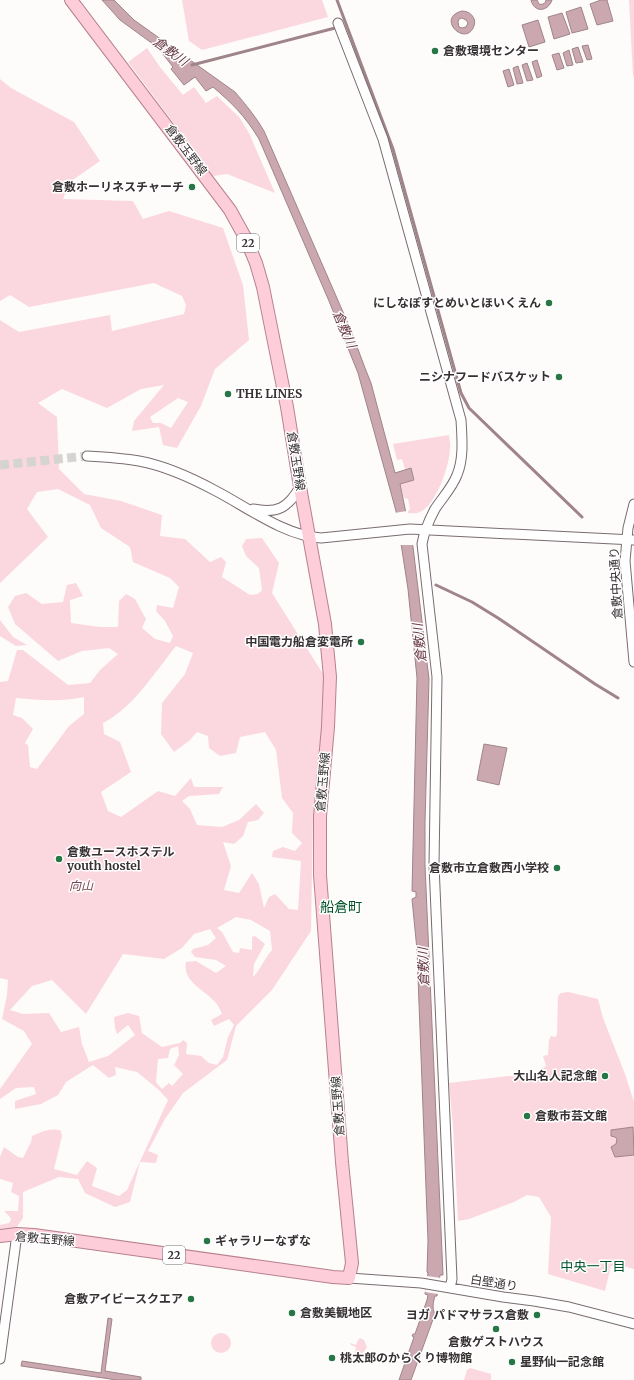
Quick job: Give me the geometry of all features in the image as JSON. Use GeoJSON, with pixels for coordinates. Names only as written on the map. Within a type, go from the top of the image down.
{"type":"FeatureCollection","features":[{"type":"Feature","properties":{"kind":"main road","name":"倉敷玉野線"},"geometry":{"type":"LineString","coordinates":[[0,1236],[17,1234],[34,1235],[318,1275],[349,1278],[352,1263],[342,1162],[320,875],[320,816],[328,726],[330,677],[325,624],[287,407],[268,312],[256,263],[246,239],[226,202],[72,0]]}},
{"type":"Feature","properties":{"kind":"street"},"geometry":{"type":"LineString","coordinates":[[339,27],[383,139],[461,420],[462,452],[460,469],[452,486],[435,509],[425,530],[422,550],[428,589],[437,677],[434,864],[452,1279],[450,1288]]}},
{"type":"Feature","properties":{"kind":"street"},"geometry":{"type":"LineString","coordinates":[[87,456],[113,457],[140,461],[169,469],[195,480],[280,526],[310,537],[320,538],[410,529],[630,539]]}},
{"type":"Feature","properties":{"kind":"street"},"geometry":{"type":"LineString","coordinates":[[244,506],[272,511],[288,504],[294,499],[300,487]]}},
{"type":"Feature","properties":{"kind":"street","name":"倉敷中央通り"},"geometry":{"type":"LineString","coordinates":[[634,504],[630,539],[625,561],[634,662]]}},
{"type":"Feature","properties":{"kind":"street"},"geometry":{"type":"LineString","coordinates":[[0,1359],[17,1234]]}},
{"type":"Feature","properties":{"kind":"street","name":"白壁通り"},"geometry":{"type":"LineString","coordinates":[[349,1278],[439,1286],[569,1307],[634,1324]]}},
{"type":"Feature","properties":{"kind":"green space"},"geometry":{"type":"Polygon","coordinates":[[[182,0],[322,0],[328,17],[202,50],[189,41],[182,0]]]}},
{"type":"Feature","properties":{"kind":"green space"},"geometry":{"type":"Polygon","coordinates":[[[629,0],[634,0],[634,77],[633,76],[629,0]]]}},
{"type":"Feature","properties":{"kind":"green space"},"geometry":{"type":"Polygon","coordinates":[[[147,48],[160,67],[183,95],[194,87],[206,103],[217,96],[239,117],[249,133],[275,193],[227,174],[213,176],[128,62],[147,48]]]}},
{"type":"Feature","properties":{"kind":"green space","name":"向山"},"geometry":{"type":"Polygon","coordinates":[[[0,79],[11,88],[74,122],[100,161],[70,182],[63,199],[133,201],[143,219],[169,211],[223,228],[243,285],[249,340],[215,369],[201,406],[177,448],[163,445],[159,427],[132,431],[134,421],[164,385],[141,389],[107,408],[62,389],[38,403],[57,417],[59,469],[84,494],[121,501],[162,515],[160,536],[185,539],[210,562],[221,557],[226,562],[222,577],[250,595],[258,594],[262,590],[259,568],[246,556],[242,546],[246,539],[262,538],[279,563],[272,593],[330,685],[313,813],[311,931],[272,990],[236,1026],[227,1060],[183,1093],[165,1119],[148,1151],[158,1155],[156,1163],[140,1162],[130,1202],[115,1207],[85,1193],[78,1179],[59,1177],[23,1192],[23,1218],[16,1228],[0,1229],[0,1225],[9,1223],[11,1220],[4,1211],[18,1211],[19,1196],[11,1192],[13,1183],[0,1179],[0,1157],[4,1147],[18,1157],[23,1158],[31,1142],[32,1136],[50,1130],[61,1131],[62,1136],[54,1169],[77,1175],[87,1161],[97,1168],[92,1186],[119,1196],[127,1190],[168,1100],[159,1090],[137,1072],[115,1067],[116,1075],[109,1078],[93,1065],[66,1082],[58,1095],[41,1104],[15,1109],[15,1101],[36,1094],[34,1087],[16,1088],[0,1099],[0,1089],[32,1044],[24,1031],[2,1019],[7,995],[8,980],[0,978],[0,682],[8,681],[17,650],[23,650],[68,685],[90,683],[100,670],[118,654],[109,648],[82,651],[58,661],[15,624],[8,607],[15,596],[26,593],[42,604],[63,602],[67,585],[76,583],[83,596],[70,600],[71,623],[100,627],[118,627],[119,601],[126,594],[135,599],[146,619],[142,628],[155,639],[170,643],[173,636],[165,621],[156,611],[157,605],[173,608],[179,587],[170,578],[133,562],[130,547],[101,528],[90,505],[58,489],[37,492],[27,509],[48,537],[0,583],[0,320],[19,332],[110,315],[112,331],[184,314],[186,305],[182,296],[154,283],[29,307],[10,295],[0,301],[0,79]],[[178,398],[150,417],[153,423],[161,423],[171,428],[188,402],[178,398]],[[176,646],[143,689],[124,708],[103,723],[104,734],[120,742],[131,772],[101,792],[108,811],[121,817],[158,791],[175,796],[191,778],[194,787],[223,787],[219,794],[189,796],[182,801],[190,809],[197,825],[222,827],[239,820],[256,804],[264,813],[258,820],[248,822],[243,836],[234,844],[223,842],[231,866],[224,890],[239,893],[252,873],[259,884],[264,908],[269,897],[275,894],[289,909],[298,910],[301,861],[272,857],[273,851],[283,847],[295,851],[302,843],[292,833],[293,813],[282,798],[276,750],[265,732],[240,737],[236,753],[220,756],[209,748],[208,736],[197,732],[189,741],[174,752],[161,734],[162,703],[185,674],[193,653],[176,646]],[[84,697],[67,700],[16,698],[13,715],[22,718],[33,729],[25,743],[28,745],[30,767],[37,769],[69,726],[84,714],[84,697]],[[236,917],[217,928],[222,932],[233,952],[239,953],[240,948],[252,950],[252,937],[255,936],[265,944],[254,964],[253,977],[272,950],[270,931],[251,920],[236,917]],[[210,929],[194,934],[182,948],[164,959],[123,954],[86,1014],[52,980],[32,986],[10,1010],[23,1014],[49,1013],[61,1032],[79,1027],[82,1044],[89,1062],[108,1056],[135,1035],[128,1025],[117,1034],[115,1028],[114,1017],[128,1013],[139,1016],[142,1033],[162,1047],[180,1043],[183,1040],[187,1043],[186,1054],[201,1056],[209,1063],[217,1065],[223,1057],[228,1037],[234,1025],[229,1019],[214,1026],[211,1020],[222,1014],[219,1007],[211,998],[195,985],[187,975],[186,962],[196,961],[216,973],[226,966],[216,960],[195,957],[191,952],[193,949],[208,945],[216,938],[210,929]],[[178,1046],[170,1049],[168,1058],[158,1059],[156,1082],[162,1089],[169,1083],[172,1086],[183,1074],[174,1065],[179,1055],[178,1046]]]}},
{"type":"Feature","properties":{"kind":"green space"},"geometry":{"type":"Polygon","coordinates":[[[449,435],[450,446],[448,464],[437,493],[426,508],[419,513],[408,513],[410,509],[408,499],[404,498],[400,484],[415,480],[411,468],[405,469],[402,459],[397,460],[393,444],[449,435]]]}},
{"type":"Feature","properties":{"kind":"green space"},"geometry":{"type":"Polygon","coordinates":[[[0,620],[13,637],[27,645],[16,646],[0,636],[0,620]]]}},
{"type":"Feature","properties":{"kind":"green space"},"geometry":{"type":"Polygon","coordinates":[[[568,992],[598,999],[603,1018],[625,1074],[634,1102],[634,1269],[619,1265],[611,1266],[605,1291],[548,1274],[551,1217],[539,1197],[527,1195],[514,1202],[469,1219],[458,1221],[449,1083],[508,1076],[531,1077],[546,1066],[543,1056],[548,1055],[549,1040],[551,1036],[556,1037],[557,1034],[558,996],[561,993],[568,992]]]}},
{"type":"Feature","properties":{"kind":"green space"},"geometry":{"type":"Polygon","coordinates":[[[221,1333],[228,1336],[231,1343],[228,1350],[221,1353],[214,1350],[211,1343],[214,1336],[221,1333]]]}},
{"type":"Feature","properties":{"kind":"green space"},"geometry":{"type":"Polygon","coordinates":[[[360,1338],[364,1340],[367,1347],[363,1353],[357,1354],[355,1353],[356,1347],[350,1343],[356,1345],[360,1338]]]}},
{"type":"Feature","properties":{"kind":"green space"},"geometry":{"type":"Polygon","coordinates":[[[470,1368],[491,1374],[491,1380],[464,1380],[467,1370],[470,1368]]]}},
{"type":"Feature","properties":{"kind":"water","name":"倉敷川"},"geometry":{"type":"Polygon","coordinates":[[[102,0],[114,0],[134,20],[235,92],[261,126],[350,328],[371,383],[395,473],[411,468],[414,480],[400,484],[413,547],[429,679],[425,865],[443,1275],[440,1275],[437,1296],[435,1296],[433,1308],[435,1314],[411,1380],[399,1380],[414,1337],[412,1336],[415,1334],[427,1300],[428,1295],[425,1294],[428,1273],[428,1241],[417,950],[412,899],[416,897],[416,892],[412,891],[417,678],[408,589],[396,511],[358,373],[329,301],[259,139],[238,111],[213,87],[206,91],[195,77],[184,85],[171,69],[173,67],[155,44],[120,20],[102,0]]]}},
{"type":"Feature","properties":{"kind":"water"},"geometry":{"type":"Polygon","coordinates":[[[531,0],[537,0],[539,4],[541,4],[546,0],[552,0],[544,9],[538,9],[531,0]]]}},
{"type":"Feature","properties":{"kind":"water"},"geometry":{"type":"Polygon","coordinates":[[[601,0],[607,0],[613,21],[597,25],[590,4],[601,0]]]}},
{"type":"Feature","properties":{"kind":"water"},"geometry":{"type":"Polygon","coordinates":[[[581,7],[588,29],[572,33],[566,12],[581,7]]]}},
{"type":"Feature","properties":{"kind":"water"},"geometry":{"type":"Polygon","coordinates":[[[462,11],[472,15],[475,23],[470,32],[465,34],[460,33],[455,29],[452,25],[451,19],[454,15],[462,11]],[[462,18],[459,19],[459,27],[466,27],[468,23],[462,18]]]}},
{"type":"Feature","properties":{"kind":"water"},"geometry":{"type":"Polygon","coordinates":[[[562,13],[570,34],[554,39],[548,17],[562,13]]]}},
{"type":"Feature","properties":{"kind":"water"},"geometry":{"type":"Polygon","coordinates":[[[538,20],[545,42],[529,47],[522,25],[538,20]]]}},
{"type":"Feature","properties":{"kind":"water"},"geometry":{"type":"Polygon","coordinates":[[[588,45],[592,59],[587,60],[582,46],[588,45]]]}},
{"type":"Feature","properties":{"kind":"water"},"geometry":{"type":"Polygon","coordinates":[[[578,47],[583,62],[576,63],[572,49],[578,47]]]}},
{"type":"Feature","properties":{"kind":"water"},"geometry":{"type":"Polygon","coordinates":[[[569,50],[573,65],[567,66],[563,53],[569,50]]]}},
{"type":"Feature","properties":{"kind":"water"},"geometry":{"type":"Polygon","coordinates":[[[559,53],[564,68],[557,70],[552,55],[559,53]]]}},
{"type":"Feature","properties":{"kind":"water"},"geometry":{"type":"Polygon","coordinates":[[[537,60],[542,76],[537,78],[532,62],[537,60]]]}},
{"type":"Feature","properties":{"kind":"water"},"geometry":{"type":"Polygon","coordinates":[[[527,63],[533,80],[527,81],[522,65],[527,63]]]}},
{"type":"Feature","properties":{"kind":"water"},"geometry":{"type":"Polygon","coordinates":[[[518,66],[523,83],[517,84],[513,68],[518,66]]]}},
{"type":"Feature","properties":{"kind":"water"},"geometry":{"type":"Polygon","coordinates":[[[509,69],[514,85],[508,87],[503,71],[509,69]]]}},
{"type":"Feature","properties":{"kind":"water"},"geometry":{"type":"Polygon","coordinates":[[[484,744],[507,748],[499,785],[477,780],[484,744]]]}},
{"type":"Feature","properties":{"kind":"water"},"geometry":{"type":"Polygon","coordinates":[[[633,1127],[634,1155],[615,1157],[611,1147],[616,1144],[617,1139],[611,1136],[611,1130],[633,1127]]]}},
{"type":"Feature","properties":{"kind":"water"},"geometry":{"type":"Polygon","coordinates":[[[108,1318],[112,1319],[105,1371],[141,1377],[141,1380],[117,1380],[21,1366],[22,1361],[101,1373],[108,1318]]]}},
{"type":"Feature","properties":{"kind":"pier"},"geometry":{"type":"Polygon","coordinates":[[[407,511],[414,545],[400,545],[394,513],[407,511]]]}},
{"type":"Feature","properties":{"kind":"pier"},"geometry":{"type":"Polygon","coordinates":[[[427,1276],[441,1278],[438,1294],[425,1292],[427,1276]]]}},
{"type":"Feature","properties":{"kind":"waterway"},"geometry":{"type":"LineString","coordinates":[[337,0],[393,149],[461,393],[469,408],[582,517]]}},
{"type":"Feature","properties":{"kind":"waterway","name":"倉敷川"},"geometry":{"type":"LineString","coordinates":[[192,65],[339,27]]}},
{"type":"Feature","properties":{"kind":"waterway"},"geometry":{"type":"LineString","coordinates":[[436,585],[472,602],[498,618],[618,698]]}},
{"type":"Feature","properties":{"kind":"tunnel"},"geometry":{"type":"LineString","coordinates":[[0,465],[87,456]]}},
{"type":"Feature","properties":{"kind":"place","name":"倉敷環境センター"},"geometry":{"type":"Point","coordinates":[435,51]}},
{"type":"Feature","properties":{"kind":"place","name":"倉敷ホーリネスチャーチ"},"geometry":{"type":"Point","coordinates":[192,187]}},
{"type":"Feature","properties":{"kind":"place","name":"にしなぽすとめいとほいくえん"},"geometry":{"type":"Point","coordinates":[549,303]}},
{"type":"Feature","properties":{"kind":"place","name":"ニシナフードバスケット"},"geometry":{"type":"Point","coordinates":[559,377]}},
{"type":"Feature","properties":{"kind":"place","name":"THE LINES"},"geometry":{"type":"Point","coordinates":[228,394]}},
{"type":"Feature","properties":{"kind":"place","name":"中国電力船倉変電所"},"geometry":{"type":"Point","coordinates":[361,642]}},
{"type":"Feature","properties":{"kind":"place","name":"倉敷ユースホステル youth hostel"},"geometry":{"type":"Point","coordinates":[59,859]}},
{"type":"Feature","properties":{"kind":"place","name":"倉敷市立倉敷西小学校"},"geometry":{"type":"Point","coordinates":[557,868]}},
{"type":"Feature","properties":{"kind":"place","name":"大山名人記念館"},"geometry":{"type":"Point","coordinates":[605,1076]}},
{"type":"Feature","properties":{"kind":"place","name":"倉敷市芸文館"},"geometry":{"type":"Point","coordinates":[527,1116]}},
{"type":"Feature","properties":{"kind":"place","name":"ギャラリーなずな"},"geometry":{"type":"Point","coordinates":[207,1241]}},
{"type":"Feature","properties":{"kind":"place","name":"倉敷アイビースクエア"},"geometry":{"type":"Point","coordinates":[191,1299]}},
{"type":"Feature","properties":{"kind":"place","name":"倉敷美観地区"},"geometry":{"type":"Point","coordinates":[292,1313]}},
{"type":"Feature","properties":{"kind":"place","name":"ヨガ パドマサラス倉敷"},"geometry":{"type":"Point","coordinates":[537,1315]}},
{"type":"Feature","properties":{"kind":"place","name":"倉敷ゲストハウス"},"geometry":{"type":"Point","coordinates":[496,1329]}},
{"type":"Feature","properties":{"kind":"place","name":"桃太郎のからくり博物館"},"geometry":{"type":"Point","coordinates":[332,1358]}},
{"type":"Feature","properties":{"kind":"place","name":"星野仙一記念館"},"geometry":{"type":"Point","coordinates":[512,1362]}},
{"type":"Feature","properties":{"kind":"district","name":"船倉町"},"geometry":{"type":"Point","coordinates":[341,907]}},
{"type":"Feature","properties":{"kind":"district","name":"中央一丁目"},"geometry":{"type":"Point","coordinates":[593,1266]}}]}
